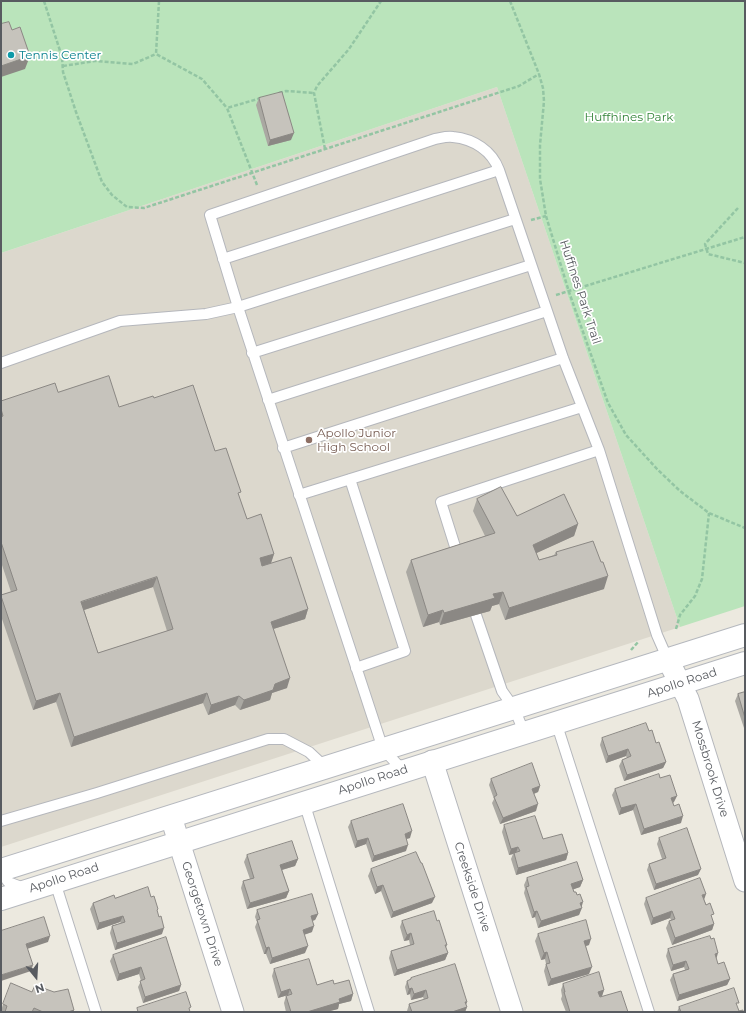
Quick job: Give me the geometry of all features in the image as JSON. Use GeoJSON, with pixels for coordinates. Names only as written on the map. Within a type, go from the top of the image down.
{"type":"FeatureCollection","features":[{"type":"Feature","properties":{"kind":"street"},"geometry":{"type":"LineString","coordinates":[[1,871],[745,635]]}},
{"type":"Feature","properties":{"kind":"street","name":"Mossbrook Drive"},"geometry":{"type":"LineString","coordinates":[[668,660],[688,699],[745,881]]}},
{"type":"Feature","properties":{"kind":"street","name":"Apollo Road"},"geometry":{"type":"LineString","coordinates":[[1,898],[745,663]]}},
{"type":"Feature","properties":{"kind":"street","name":"Creekside Drive"},"geometry":{"type":"LineString","coordinates":[[432,761],[512,1012]]}},
{"type":"Feature","properties":{"kind":"street","name":"Georgetown Drive"},"geometry":{"type":"LineString","coordinates":[[171,817],[233,1012]]}},
{"type":"Feature","properties":{"kind":"lane"},"geometry":{"type":"LineString","coordinates":[[408,769],[397,764],[383,749],[252,353],[210,215],[435,139],[452,136],[469,140],[485,149],[496,162],[499,170],[563,358],[599,450],[657,635],[668,660]]}},
{"type":"Feature","properties":{"kind":"lane"},"geometry":{"type":"LineString","coordinates":[[223,259],[499,170]]}},
{"type":"Feature","properties":{"kind":"lane"},"geometry":{"type":"LineString","coordinates":[[1,363],[120,321],[206,314],[238,307],[516,219]]}},
{"type":"Feature","properties":{"kind":"lane"},"geometry":{"type":"LineString","coordinates":[[252,353],[531,265]]}},
{"type":"Feature","properties":{"kind":"lane"},"geometry":{"type":"LineString","coordinates":[[268,400],[547,312]]}},
{"type":"Feature","properties":{"kind":"lane"},"geometry":{"type":"LineString","coordinates":[[283,448],[563,358]]}},
{"type":"Feature","properties":{"kind":"lane"},"geometry":{"type":"LineString","coordinates":[[299,495],[582,406]]}},
{"type":"Feature","properties":{"kind":"lane"},"geometry":{"type":"LineString","coordinates":[[458,556],[441,502],[599,450]]}},
{"type":"Feature","properties":{"kind":"lane"},"geometry":{"type":"LineString","coordinates":[[350,479],[405,651],[356,668]]}},
{"type":"Feature","properties":{"kind":"lane"},"geometry":{"type":"LineString","coordinates":[[476,615],[502,691],[514,708],[524,732]]}},
{"type":"Feature","properties":{"kind":"lane"},"geometry":{"type":"LineString","coordinates":[[556,722],[649,1012]]}},
{"type":"Feature","properties":{"kind":"lane"},"geometry":{"type":"LineString","coordinates":[[1,821],[97,793],[268,739],[284,739],[310,752],[325,767]]}},
{"type":"Feature","properties":{"kind":"lane"},"geometry":{"type":"LineString","coordinates":[[304,802],[369,1012]]}},
{"type":"Feature","properties":{"kind":"lane"},"geometry":{"type":"LineString","coordinates":[[1,871],[8,882],[19,887],[30,889]]}},
{"type":"Feature","properties":{"kind":"lane"},"geometry":{"type":"LineString","coordinates":[[55,882],[96,1012]]}},
{"type":"Feature","properties":{"kind":"path"},"geometry":{"type":"LineString","coordinates":[[44,1],[62,57],[63,72],[102,182],[112,195],[127,207],[144,208],[253,173],[519,86],[538,74]]}},
{"type":"Feature","properties":{"kind":"path"},"geometry":{"type":"LineString","coordinates":[[156,54],[159,1]]}},
{"type":"Feature","properties":{"kind":"path"},"geometry":{"type":"LineString","coordinates":[[324,150],[314,93],[316,86],[349,49],[382,1]]}},
{"type":"Feature","properties":{"kind":"path","name":"Huffines Park Trail"},"geometry":{"type":"LineString","coordinates":[[510,1],[542,88],[544,101],[540,146],[540,179],[546,216],[569,292],[608,403],[626,434],[656,469],[680,491],[709,513],[745,528]]}},
{"type":"Feature","properties":{"kind":"path"},"geometry":{"type":"LineString","coordinates":[[63,66],[95,61],[132,64],[156,54]]}},
{"type":"Feature","properties":{"kind":"path"},"geometry":{"type":"LineString","coordinates":[[156,54],[202,79],[227,108],[253,173],[261,198]]}},
{"type":"Feature","properties":{"kind":"path"},"geometry":{"type":"LineString","coordinates":[[272,95],[286,91],[314,93]]}},
{"type":"Feature","properties":{"kind":"path"},"geometry":{"type":"LineString","coordinates":[[227,108],[264,97]]}},
{"type":"Feature","properties":{"kind":"path"},"geometry":{"type":"LineString","coordinates":[[738,208],[705,244],[708,254],[745,263]]}},
{"type":"Feature","properties":{"kind":"path"},"geometry":{"type":"LineString","coordinates":[[542,299],[745,238]]}},
{"type":"Feature","properties":{"kind":"path"},"geometry":{"type":"LineString","coordinates":[[676,629],[680,615],[695,596],[702,579],[709,513]]}},
{"type":"Feature","properties":{"kind":"shaded area","name":"Apollo Junior High School"},"geometry":{"type":"Polygon","coordinates":[[[497,87],[680,627],[1,847],[1,253],[497,87]]]}},
{"type":"Feature","properties":{"kind":"green space","name":"Huffhines Park"},"geometry":{"type":"Polygon","coordinates":[[[1,1],[745,1],[745,606],[680,627],[497,87],[1,253],[1,1]]]}},
{"type":"Feature","properties":{"kind":"building"},"geometry":{"type":"Polygon","coordinates":[[[9,22],[12,30],[20,27],[30,56],[1,66],[1,24],[9,22]]]}},
{"type":"Feature","properties":{"kind":"building"},"geometry":{"type":"Polygon","coordinates":[[[282,92],[294,133],[270,140],[259,98],[282,92]]]}},
{"type":"Feature","properties":{"kind":"building"},"geometry":{"type":"Polygon","coordinates":[[[109,376],[119,407],[153,396],[154,398],[193,385],[215,451],[226,448],[241,492],[238,493],[247,519],[261,514],[274,554],[260,558],[262,566],[291,557],[308,609],[271,622],[290,678],[275,684],[273,690],[244,700],[239,696],[211,705],[207,693],[74,737],[60,693],[36,701],[1,596],[17,590],[1,542],[1,417],[3,416],[1,401],[55,383],[58,392],[109,376]],[[157,577],[81,602],[98,653],[173,629],[157,577]]]}},
{"type":"Feature","properties":{"kind":"building"},"geometry":{"type":"Polygon","coordinates":[[[501,487],[517,516],[564,494],[578,524],[533,545],[539,560],[557,555],[556,552],[593,541],[608,576],[509,608],[503,592],[493,594],[495,598],[444,613],[443,610],[428,615],[411,560],[495,533],[477,499],[501,487]]]}},
{"type":"Feature","properties":{"kind":"building"},"geometry":{"type":"Polygon","coordinates":[[[745,692],[745,718],[738,694],[745,692]]]}},
{"type":"Feature","properties":{"kind":"building"},"geometry":{"type":"Polygon","coordinates":[[[646,723],[649,731],[652,730],[656,743],[659,742],[666,762],[627,775],[622,760],[631,756],[628,749],[608,756],[602,738],[646,723]]]}},
{"type":"Feature","properties":{"kind":"building"},"geometry":{"type":"Polygon","coordinates":[[[532,763],[540,786],[532,789],[538,804],[503,818],[494,797],[497,795],[491,779],[532,763]]]}},
{"type":"Feature","properties":{"kind":"building"},"geometry":{"type":"Polygon","coordinates":[[[659,774],[660,778],[670,775],[677,796],[671,798],[674,806],[679,804],[683,816],[644,829],[636,804],[621,808],[615,789],[659,774]]]}},
{"type":"Feature","properties":{"kind":"building"},"geometry":{"type":"Polygon","coordinates":[[[403,804],[412,831],[405,834],[408,845],[374,856],[368,838],[357,841],[351,821],[403,804]]]}},
{"type":"Feature","properties":{"kind":"building"},"geometry":{"type":"Polygon","coordinates":[[[535,816],[543,839],[562,834],[568,853],[518,868],[514,853],[520,851],[518,847],[511,849],[504,825],[535,816]]]}},
{"type":"Feature","properties":{"kind":"building"},"geometry":{"type":"Polygon","coordinates":[[[687,828],[701,869],[656,884],[649,864],[666,858],[659,838],[687,828]]]}},
{"type":"Feature","properties":{"kind":"building"},"geometry":{"type":"Polygon","coordinates":[[[292,841],[298,859],[280,865],[289,891],[250,903],[243,881],[254,878],[247,855],[292,841]]]}},
{"type":"Feature","properties":{"kind":"building"},"geometry":{"type":"Polygon","coordinates":[[[416,852],[422,863],[435,897],[393,912],[383,885],[377,887],[371,869],[416,852]]]}},
{"type":"Feature","properties":{"kind":"building"},"geometry":{"type":"Polygon","coordinates":[[[577,862],[583,880],[571,884],[574,892],[576,892],[577,895],[580,894],[583,902],[580,903],[582,908],[541,921],[537,911],[534,912],[526,887],[529,886],[527,878],[577,862]]]}},
{"type":"Feature","properties":{"kind":"building"},"geometry":{"type":"Polygon","coordinates":[[[700,878],[706,894],[702,895],[706,905],[710,903],[714,914],[711,915],[714,924],[675,938],[669,921],[675,919],[672,911],[653,918],[646,898],[700,878]]]}},
{"type":"Feature","properties":{"kind":"building"},"geometry":{"type":"Polygon","coordinates":[[[148,887],[151,897],[154,896],[159,917],[161,916],[164,928],[117,943],[112,926],[125,922],[123,916],[99,923],[93,903],[114,895],[115,898],[148,887]]]}},
{"type":"Feature","properties":{"kind":"building"},"geometry":{"type":"Polygon","coordinates":[[[312,894],[318,914],[311,916],[314,926],[303,930],[308,946],[272,958],[269,947],[266,948],[257,920],[260,919],[257,910],[312,894]]]}},
{"type":"Feature","properties":{"kind":"building"},"geometry":{"type":"Polygon","coordinates":[[[434,911],[437,921],[439,920],[448,953],[397,970],[391,951],[414,944],[411,933],[407,935],[402,921],[434,911]]]}},
{"type":"Feature","properties":{"kind":"building"},"geometry":{"type":"Polygon","coordinates":[[[44,917],[50,936],[26,944],[33,965],[1,975],[1,931],[44,917]]]}},
{"type":"Feature","properties":{"kind":"building"},"geometry":{"type":"Polygon","coordinates":[[[586,920],[591,939],[584,941],[592,967],[551,979],[546,964],[550,963],[547,952],[544,953],[538,934],[586,920]]]}},
{"type":"Feature","properties":{"kind":"building"},"geometry":{"type":"Polygon","coordinates":[[[710,936],[711,939],[714,938],[718,953],[715,954],[718,964],[724,962],[730,979],[679,995],[673,974],[689,969],[686,961],[673,965],[668,949],[710,936]]]}},
{"type":"Feature","properties":{"kind":"building"},"geometry":{"type":"Polygon","coordinates":[[[166,937],[181,985],[145,997],[140,981],[145,979],[141,967],[119,974],[113,955],[166,937]]]}},
{"type":"Feature","properties":{"kind":"building"},"geometry":{"type":"Polygon","coordinates":[[[309,959],[317,985],[333,980],[334,984],[349,980],[353,994],[339,999],[340,1002],[307,1012],[291,1012],[286,996],[292,994],[290,989],[281,992],[274,969],[309,959]]]}},
{"type":"Feature","properties":{"kind":"building"},"geometry":{"type":"Polygon","coordinates":[[[455,964],[467,1002],[465,1002],[467,1007],[452,1012],[412,1012],[409,1004],[428,998],[426,990],[414,994],[412,988],[409,989],[407,981],[411,978],[455,964]]]}},
{"type":"Feature","properties":{"kind":"building"},"geometry":{"type":"Polygon","coordinates":[[[599,972],[604,990],[598,992],[600,997],[621,991],[628,1012],[570,1012],[563,984],[599,972]]]}},
{"type":"Feature","properties":{"kind":"building"},"geometry":{"type":"Polygon","coordinates":[[[11,983],[32,992],[35,985],[54,992],[68,989],[74,1010],[68,1012],[43,1012],[34,1008],[32,1012],[5,1012],[7,1006],[3,1004],[11,983]]]}},
{"type":"Feature","properties":{"kind":"building"},"geometry":{"type":"Polygon","coordinates":[[[734,988],[739,1003],[736,1003],[739,1011],[743,1010],[743,1012],[681,1012],[679,1007],[734,988]]]}},
{"type":"Feature","properties":{"kind":"building"},"geometry":{"type":"Polygon","coordinates":[[[186,992],[191,1007],[189,1008],[190,1012],[138,1012],[137,1008],[186,992]]]}},
{"type":"Feature","properties":{"kind":"place","name":"Tennis Center"},"geometry":{"type":"Point","coordinates":[11,55]}},
{"type":"Feature","properties":{"kind":"place","name":"Apollo Junior High School"},"geometry":{"type":"Point","coordinates":[309,440]}}]}
